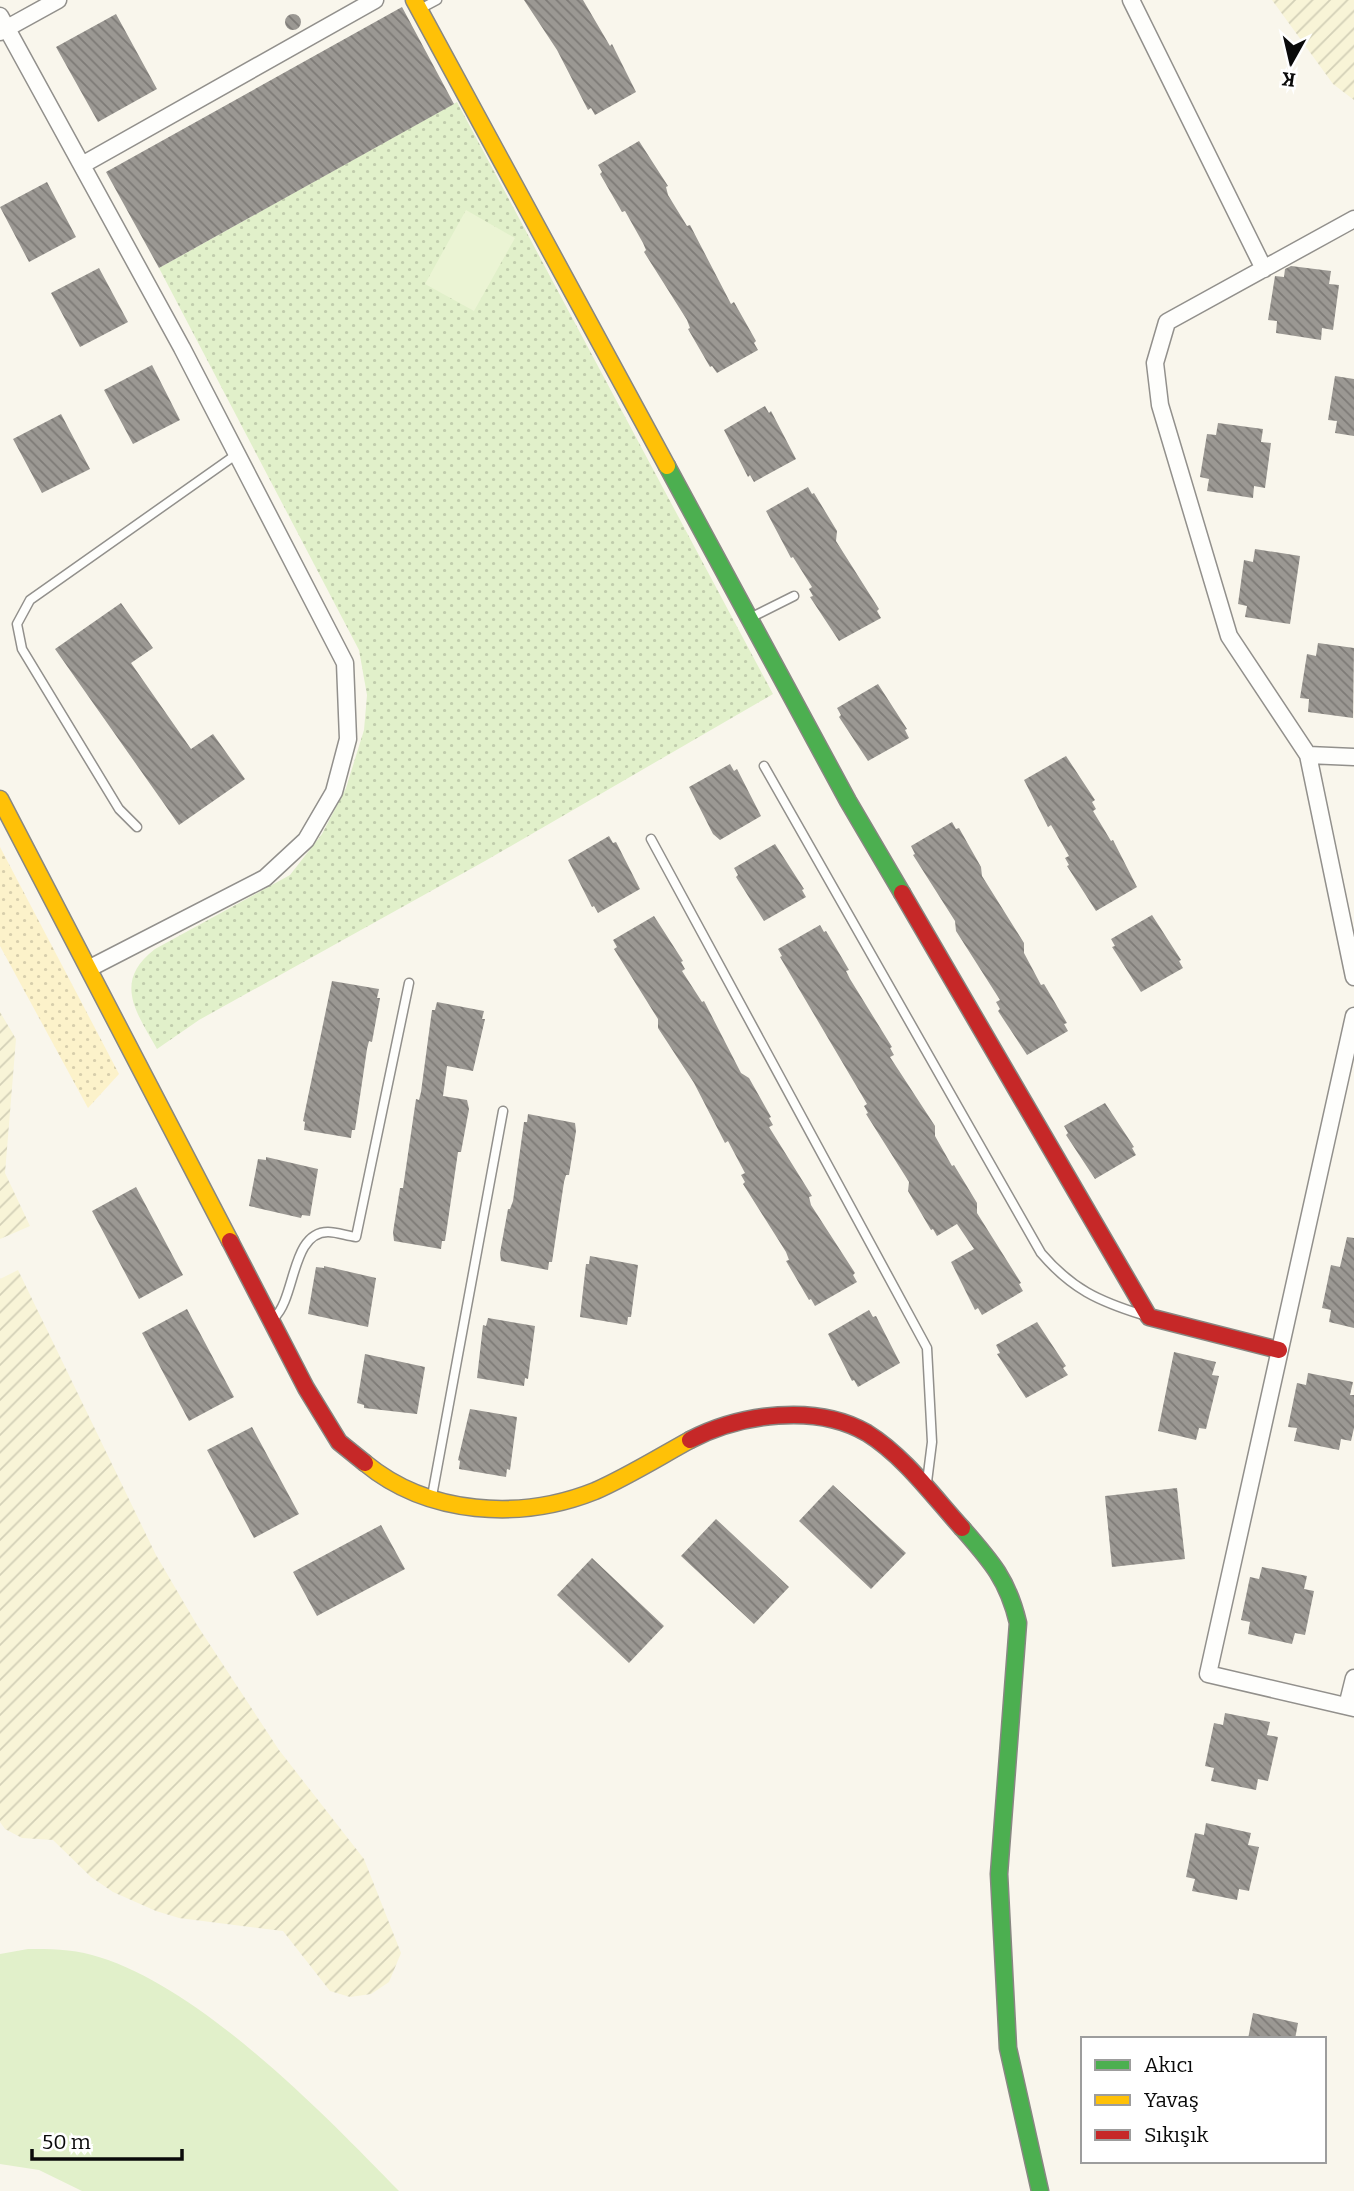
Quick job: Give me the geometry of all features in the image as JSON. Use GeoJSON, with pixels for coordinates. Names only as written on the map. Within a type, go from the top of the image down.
{"type":"FeatureCollection","features":[{"type":"Feature","properties":{"kind":"street"},"geometry":{"type":"LineString","coordinates":[[58,0],[2,25],[82,165],[237,454],[345,663],[348,738],[334,792],[306,840],[265,878],[90,968]]}},
{"type":"Feature","properties":{"kind":"street"},"geometry":{"type":"LineString","coordinates":[[82,165],[375,0]]}},
{"type":"Feature","properties":{"kind":"street"},"geometry":{"type":"LineString","coordinates":[[1131,0],[1265,269]]}},
{"type":"Feature","properties":{"kind":"street"},"geometry":{"type":"LineString","coordinates":[[417,5],[855,812],[1149,1317],[1279,1350]]}},
{"type":"Feature","properties":{"kind":"street"},"geometry":{"type":"LineString","coordinates":[[1354,220],[1167,322],[1156,363],[1160,405],[1229,636],[1308,755],[1354,977]]}},
{"type":"Feature","properties":{"kind":"street"},"geometry":{"type":"LineString","coordinates":[[1308,755],[1354,757]]}},
{"type":"Feature","properties":{"kind":"street"},"geometry":{"type":"LineString","coordinates":[[0,799],[306,1388],[340,1442],[388,1482],[455,1507],[526,1509],[594,1491],[713,1428],[777,1416],[823,1417],[866,1433],[902,1462],[996,1566],[1011,1593],[1017,1623],[999,1874],[1008,2048],[1040,2191]]}},
{"type":"Feature","properties":{"kind":"street"},"geometry":{"type":"LineString","coordinates":[[1354,1016],[1208,1674],[1350,1707],[1354,1678]]}},
{"type":"Feature","properties":{"kind":"lane"},"geometry":{"type":"LineString","coordinates":[[417,5],[437,0]]}},
{"type":"Feature","properties":{"kind":"lane"},"geometry":{"type":"LineString","coordinates":[[137,827],[119,809],[22,649],[17,624],[30,600],[237,454]]}},
{"type":"Feature","properties":{"kind":"lane"},"geometry":{"type":"LineString","coordinates":[[749,619],[794,596]]}},
{"type":"Feature","properties":{"kind":"lane"},"geometry":{"type":"LineString","coordinates":[[764,766],[1041,1253],[1063,1279],[1109,1305],[1149,1317]]}},
{"type":"Feature","properties":{"kind":"lane"},"geometry":{"type":"LineString","coordinates":[[651,839],[927,1348],[932,1442],[926,1489]]}},
{"type":"Feature","properties":{"kind":"lane"},"geometry":{"type":"LineString","coordinates":[[272,1321],[286,1302],[300,1253],[308,1242],[328,1232],[356,1237],[409,983]]}},
{"type":"Feature","properties":{"kind":"lane"},"geometry":{"type":"LineString","coordinates":[[431,1499],[503,1111]]}},
{"type":"Feature","properties":{"kind":"shaded area"},"geometry":{"type":"Polygon","coordinates":[[[1272,0],[1354,0],[1354,100],[1333,84],[1272,0]]]}},
{"type":"Feature","properties":{"kind":"shaded area"},"geometry":{"type":"Polygon","coordinates":[[[0,1012],[16,1039],[5,1173],[30,1226],[0,1239],[0,1012]]]}},
{"type":"Feature","properties":{"kind":"shaded area"},"geometry":{"type":"Polygon","coordinates":[[[18,1270],[156,1555],[197,1625],[279,1750],[364,1859],[401,1953],[389,1982],[371,1994],[350,1997],[330,1991],[283,1931],[179,1918],[156,1911],[113,1892],[91,1877],[53,1840],[22,1838],[5,1829],[0,1822],[0,1279],[18,1270]]]}},
{"type":"Feature","properties":{"kind":"green space"},"geometry":{"type":"Polygon","coordinates":[[[457,102],[773,694],[485,861],[199,1020],[157,1049],[132,998],[134,973],[155,949],[290,875],[322,834],[346,788],[364,730],[367,695],[359,650],[159,268],[457,102]]]}},
{"type":"Feature","properties":{"kind":"green space"},"geometry":{"type":"Polygon","coordinates":[[[466,210],[515,238],[474,311],[425,284],[466,210]]]}},
{"type":"Feature","properties":{"kind":"green space"},"geometry":{"type":"Polygon","coordinates":[[[28,1949],[68,1950],[92,1955],[132,1970],[174,1993],[215,2021],[296,2089],[399,2191],[82,2191],[39,2170],[0,2164],[0,1954],[28,1949]]]}},
{"type":"Feature","properties":{"kind":"sand"},"geometry":{"type":"Polygon","coordinates":[[[0,847],[119,1074],[88,1108],[0,946],[0,847]]]}},
{"type":"Feature","properties":{"kind":"building"},"geometry":{"type":"Polygon","coordinates":[[[524,0],[583,0],[610,46],[612,44],[636,92],[595,115],[591,108],[588,110],[557,50],[524,0]]]}},
{"type":"Feature","properties":{"kind":"building"},"geometry":{"type":"Polygon","coordinates":[[[402,7],[454,104],[159,268],[106,172],[402,7]]]}},
{"type":"Feature","properties":{"kind":"building"},"geometry":{"type":"Polygon","coordinates":[[[116,14],[157,89],[98,122],[56,47],[116,14]]]}},
{"type":"Feature","properties":{"kind":"building"},"geometry":{"type":"Polygon","coordinates":[[[290,14],[296,14],[301,22],[299,28],[290,30],[285,25],[285,19],[290,14]]]}},
{"type":"Feature","properties":{"kind":"building"},"geometry":{"type":"Polygon","coordinates":[[[639,141],[668,186],[668,195],[687,226],[690,225],[731,304],[734,302],[756,341],[754,343],[758,350],[717,373],[710,367],[688,329],[687,320],[644,252],[646,250],[643,243],[625,211],[622,212],[600,174],[602,172],[598,165],[639,141]]]}},
{"type":"Feature","properties":{"kind":"building"},"geometry":{"type":"Polygon","coordinates":[[[47,182],[76,237],[29,262],[0,207],[47,182]]]}},
{"type":"Feature","properties":{"kind":"building"},"geometry":{"type":"Polygon","coordinates":[[[1291,266],[1331,271],[1329,284],[1339,285],[1333,330],[1322,328],[1321,340],[1276,333],[1277,321],[1268,320],[1275,276],[1284,277],[1285,269],[1291,266]]]}},
{"type":"Feature","properties":{"kind":"building"},"geometry":{"type":"Polygon","coordinates":[[[99,268],[128,322],[80,347],[51,293],[99,268]]]}},
{"type":"Feature","properties":{"kind":"building"},"geometry":{"type":"Polygon","coordinates":[[[152,365],[180,420],[133,444],[104,390],[152,365]]]}},
{"type":"Feature","properties":{"kind":"building"},"geometry":{"type":"Polygon","coordinates":[[[1335,376],[1354,379],[1354,436],[1335,433],[1337,421],[1328,420],[1335,376]]]}},
{"type":"Feature","properties":{"kind":"building"},"geometry":{"type":"Polygon","coordinates":[[[765,406],[769,413],[771,411],[796,459],[754,482],[750,475],[748,477],[724,430],[765,406]]]}},
{"type":"Feature","properties":{"kind":"building"},"geometry":{"type":"Polygon","coordinates":[[[61,414],[90,469],[42,493],[13,439],[61,414]]]}},
{"type":"Feature","properties":{"kind":"building"},"geometry":{"type":"Polygon","coordinates":[[[1218,423],[1263,429],[1261,442],[1271,443],[1265,488],[1254,486],[1253,498],[1207,491],[1209,479],[1200,477],[1207,434],[1216,435],[1218,423]]]}},
{"type":"Feature","properties":{"kind":"building"},"geometry":{"type":"Polygon","coordinates":[[[808,487],[837,531],[836,541],[879,609],[877,611],[881,618],[839,641],[810,597],[813,596],[809,589],[812,587],[793,557],[791,558],[766,511],[808,487]]]}},
{"type":"Feature","properties":{"kind":"building"},"geometry":{"type":"Polygon","coordinates":[[[1255,549],[1300,556],[1290,624],[1245,617],[1247,606],[1238,604],[1244,560],[1253,562],[1255,549]]]}},
{"type":"Feature","properties":{"kind":"building"},"geometry":{"type":"Polygon","coordinates":[[[121,603],[153,648],[131,663],[191,749],[213,734],[245,779],[179,825],[55,649],[121,603]]]}},
{"type":"Feature","properties":{"kind":"building"},"geometry":{"type":"Polygon","coordinates":[[[1318,643],[1354,648],[1353,718],[1308,712],[1309,699],[1300,698],[1307,654],[1316,656],[1318,643]]]}},
{"type":"Feature","properties":{"kind":"building"},"geometry":{"type":"Polygon","coordinates":[[[878,684],[907,729],[905,730],[909,738],[868,761],[839,717],[841,715],[837,708],[878,684]]]}},
{"type":"Feature","properties":{"kind":"building"},"geometry":{"type":"Polygon","coordinates":[[[1066,756],[1095,800],[1092,802],[1096,809],[1093,811],[1111,841],[1113,840],[1137,887],[1096,911],[1067,866],[1069,865],[1065,858],[1069,856],[1051,825],[1048,827],[1024,780],[1066,756]]]}},
{"type":"Feature","properties":{"kind":"building"},"geometry":{"type":"Polygon","coordinates":[[[730,764],[734,771],[737,769],[761,816],[720,840],[713,834],[689,787],[730,764]]]}},
{"type":"Feature","properties":{"kind":"building"},"geometry":{"type":"Polygon","coordinates":[[[952,822],[956,829],[959,828],[981,867],[982,876],[1024,943],[1024,953],[1041,985],[1044,984],[1067,1023],[1064,1024],[1068,1031],[1027,1055],[998,1011],[1000,1009],[996,1002],[1000,1000],[956,931],[955,921],[913,855],[915,854],[911,846],[952,822]]]}},
{"type":"Feature","properties":{"kind":"building"},"geometry":{"type":"Polygon","coordinates":[[[609,836],[613,843],[616,842],[640,889],[598,913],[594,906],[592,907],[568,860],[609,836]]]}},
{"type":"Feature","properties":{"kind":"building"},"geometry":{"type":"Polygon","coordinates":[[[775,844],[804,889],[802,890],[806,897],[764,921],[736,877],[738,875],[734,868],[775,844]]]}},
{"type":"Feature","properties":{"kind":"building"},"geometry":{"type":"Polygon","coordinates":[[[1152,915],[1181,960],[1179,961],[1183,968],[1141,992],[1112,947],[1115,946],[1111,939],[1152,915]]]}},
{"type":"Feature","properties":{"kind":"building"},"geometry":{"type":"Polygon","coordinates":[[[654,916],[683,961],[681,962],[685,969],[682,971],[702,1002],[704,1001],[741,1073],[749,1078],[771,1117],[769,1118],[773,1125],[769,1127],[812,1196],[809,1197],[811,1205],[855,1273],[853,1275],[857,1282],[815,1306],[786,1261],[789,1260],[786,1252],[743,1184],[745,1182],[741,1175],[745,1173],[728,1141],[725,1143],[694,1083],[658,1028],[658,1019],[614,949],[617,947],[613,940],[654,916]]]}},
{"type":"Feature","properties":{"kind":"building"},"geometry":{"type":"Polygon","coordinates":[[[820,925],[824,932],[826,931],[849,970],[846,971],[850,979],[892,1047],[890,1048],[894,1055],[890,1057],[935,1126],[935,1136],[977,1203],[977,1213],[1021,1283],[1019,1284],[1023,1291],[982,1315],[978,1308],[975,1310],[951,1262],[974,1249],[957,1224],[937,1236],[933,1229],[931,1230],[908,1191],[909,1182],[866,1114],[868,1113],[864,1106],[867,1104],[780,957],[782,956],[778,949],[820,925]]]}},
{"type":"Feature","properties":{"kind":"building"},"geometry":{"type":"Polygon","coordinates":[[[332,981],[379,989],[377,998],[380,998],[372,1042],[369,1041],[367,1049],[355,1130],[352,1130],[351,1138],[304,1130],[303,1121],[332,981]]]}},
{"type":"Feature","properties":{"kind":"building"},"geometry":{"type":"Polygon","coordinates":[[[437,1002],[484,1011],[482,1019],[485,1019],[473,1071],[447,1066],[443,1096],[467,1100],[469,1109],[461,1152],[458,1152],[445,1241],[442,1241],[441,1249],[394,1241],[393,1232],[400,1188],[403,1188],[416,1099],[419,1100],[421,1092],[432,1010],[435,1010],[437,1002]]]}},
{"type":"Feature","properties":{"kind":"building"},"geometry":{"type":"Polygon","coordinates":[[[1105,1103],[1134,1147],[1132,1148],[1136,1155],[1095,1179],[1066,1135],[1068,1133],[1064,1126],[1105,1103]]]}},
{"type":"Feature","properties":{"kind":"building"},"geometry":{"type":"Polygon","coordinates":[[[528,1114],[575,1123],[569,1175],[566,1175],[564,1182],[552,1262],[549,1262],[548,1270],[501,1261],[508,1209],[513,1201],[524,1122],[527,1122],[528,1114]]]}},
{"type":"Feature","properties":{"kind":"building"},"geometry":{"type":"Polygon","coordinates":[[[266,1157],[318,1169],[310,1216],[302,1215],[301,1218],[249,1206],[258,1159],[266,1160],[266,1157]]]}},
{"type":"Feature","properties":{"kind":"building"},"geometry":{"type":"Polygon","coordinates":[[[136,1187],[183,1275],[139,1299],[92,1211],[136,1187]]]}},
{"type":"Feature","properties":{"kind":"building"},"geometry":{"type":"Polygon","coordinates":[[[1347,1237],[1354,1238],[1354,1328],[1329,1322],[1331,1310],[1322,1308],[1331,1265],[1340,1267],[1347,1237]]]}},
{"type":"Feature","properties":{"kind":"building"},"geometry":{"type":"Polygon","coordinates":[[[590,1256],[638,1265],[631,1317],[628,1317],[627,1325],[580,1317],[586,1264],[589,1264],[590,1256]]]}},
{"type":"Feature","properties":{"kind":"building"},"geometry":{"type":"Polygon","coordinates":[[[324,1266],[376,1278],[368,1327],[308,1314],[316,1267],[324,1266]]]}},
{"type":"Feature","properties":{"kind":"building"},"geometry":{"type":"Polygon","coordinates":[[[187,1309],[234,1397],[189,1421],[142,1333],[187,1309]]]}},
{"type":"Feature","properties":{"kind":"building"},"geometry":{"type":"Polygon","coordinates":[[[869,1310],[873,1317],[876,1316],[900,1363],[858,1387],[854,1380],[852,1381],[828,1334],[869,1310]]]}},
{"type":"Feature","properties":{"kind":"building"},"geometry":{"type":"Polygon","coordinates":[[[488,1318],[535,1326],[528,1379],[525,1378],[524,1386],[477,1378],[483,1325],[486,1326],[488,1318]]]}},
{"type":"Feature","properties":{"kind":"building"},"geometry":{"type":"Polygon","coordinates":[[[1037,1322],[1066,1366],[1063,1368],[1068,1375],[1026,1398],[997,1354],[1000,1353],[996,1345],[1037,1322]]]}},
{"type":"Feature","properties":{"kind":"building"},"geometry":{"type":"Polygon","coordinates":[[[1174,1352],[1216,1362],[1212,1375],[1219,1376],[1206,1429],[1199,1428],[1196,1440],[1158,1431],[1174,1352]]]}},
{"type":"Feature","properties":{"kind":"building"},"geometry":{"type":"Polygon","coordinates":[[[365,1354],[425,1367],[417,1414],[364,1408],[364,1405],[357,1403],[365,1354]]]}},
{"type":"Feature","properties":{"kind":"building"},"geometry":{"type":"Polygon","coordinates":[[[1308,1373],[1353,1382],[1350,1395],[1354,1395],[1354,1428],[1351,1441],[1341,1439],[1339,1450],[1294,1441],[1297,1428],[1288,1427],[1297,1383],[1306,1385],[1308,1373]]]}},
{"type":"Feature","properties":{"kind":"building"},"geometry":{"type":"Polygon","coordinates":[[[470,1409],[517,1417],[510,1470],[507,1469],[506,1477],[459,1469],[458,1460],[470,1409]]]}},
{"type":"Feature","properties":{"kind":"building"},"geometry":{"type":"Polygon","coordinates":[[[252,1427],[299,1514],[254,1538],[207,1450],[252,1427]]]}},
{"type":"Feature","properties":{"kind":"building"},"geometry":{"type":"Polygon","coordinates":[[[833,1485],[906,1553],[871,1589],[799,1521],[833,1485]]]}},
{"type":"Feature","properties":{"kind":"building"},"geometry":{"type":"Polygon","coordinates":[[[1177,1488],[1185,1559],[1112,1567],[1105,1496],[1177,1488]]]}},
{"type":"Feature","properties":{"kind":"building"},"geometry":{"type":"Polygon","coordinates":[[[716,1519],[789,1587],[754,1624],[681,1556],[716,1519]]]}},
{"type":"Feature","properties":{"kind":"building"},"geometry":{"type":"Polygon","coordinates":[[[381,1525],[405,1569],[317,1616],[293,1572],[381,1525]]]}},
{"type":"Feature","properties":{"kind":"building"},"geometry":{"type":"Polygon","coordinates":[[[592,1558],[664,1626],[629,1663],[557,1595],[592,1558]]]}},
{"type":"Feature","properties":{"kind":"building"},"geometry":{"type":"Polygon","coordinates":[[[1262,1567],[1307,1576],[1304,1589],[1314,1591],[1305,1635],[1295,1633],[1292,1644],[1248,1634],[1250,1622],[1241,1620],[1250,1577],[1259,1579],[1262,1567]]]}},
{"type":"Feature","properties":{"kind":"building"},"geometry":{"type":"Polygon","coordinates":[[[1225,1713],[1270,1722],[1267,1735],[1278,1737],[1268,1781],[1258,1779],[1256,1790],[1211,1781],[1214,1768],[1205,1766],[1214,1723],[1223,1725],[1225,1713]]]}},
{"type":"Feature","properties":{"kind":"building"},"geometry":{"type":"Polygon","coordinates":[[[1206,1823],[1251,1833],[1248,1845],[1259,1847],[1249,1891],[1239,1889],[1237,1900],[1192,1891],[1195,1879],[1186,1877],[1195,1833],[1204,1835],[1206,1823]]]}},
{"type":"Feature","properties":{"kind":"building"},"geometry":{"type":"Polygon","coordinates":[[[1253,2013],[1298,2023],[1295,2037],[1248,2037],[1253,2013]]]}},
{"type":"Feature","properties":{"kind":"traffic: fast"},"geometry":{"type":"LineString","coordinates":[[667,466],[848,801],[902,893]]}},
{"type":"Feature","properties":{"kind":"traffic: fast"},"geometry":{"type":"LineString","coordinates":[[962,1528],[1004,1583],[1018,1623],[999,1874],[1008,2048],[1040,2191]]}},
{"type":"Feature","properties":{"kind":"traffic: slow"},"geometry":{"type":"LineString","coordinates":[[414,0],[667,466]]}},
{"type":"Feature","properties":{"kind":"traffic: slow"},"geometry":{"type":"LineString","coordinates":[[0,799],[230,1241]]}},
{"type":"Feature","properties":{"kind":"traffic: slow"},"geometry":{"type":"LineString","coordinates":[[365,1463],[417,1494],[446,1503],[476,1508],[536,1507],[595,1491],[690,1440]]}},
{"type":"Feature","properties":{"kind":"traffic: jam"},"geometry":{"type":"LineString","coordinates":[[902,893],[1149,1317],[1279,1350]]}},
{"type":"Feature","properties":{"kind":"traffic: jam"},"geometry":{"type":"LineString","coordinates":[[230,1241],[306,1388],[339,1442],[365,1463]]}},
{"type":"Feature","properties":{"kind":"traffic: jam"},"geometry":{"type":"LineString","coordinates":[[690,1440],[710,1431],[755,1418],[802,1415],[847,1424],[881,1442],[917,1477],[962,1528]]}}]}
